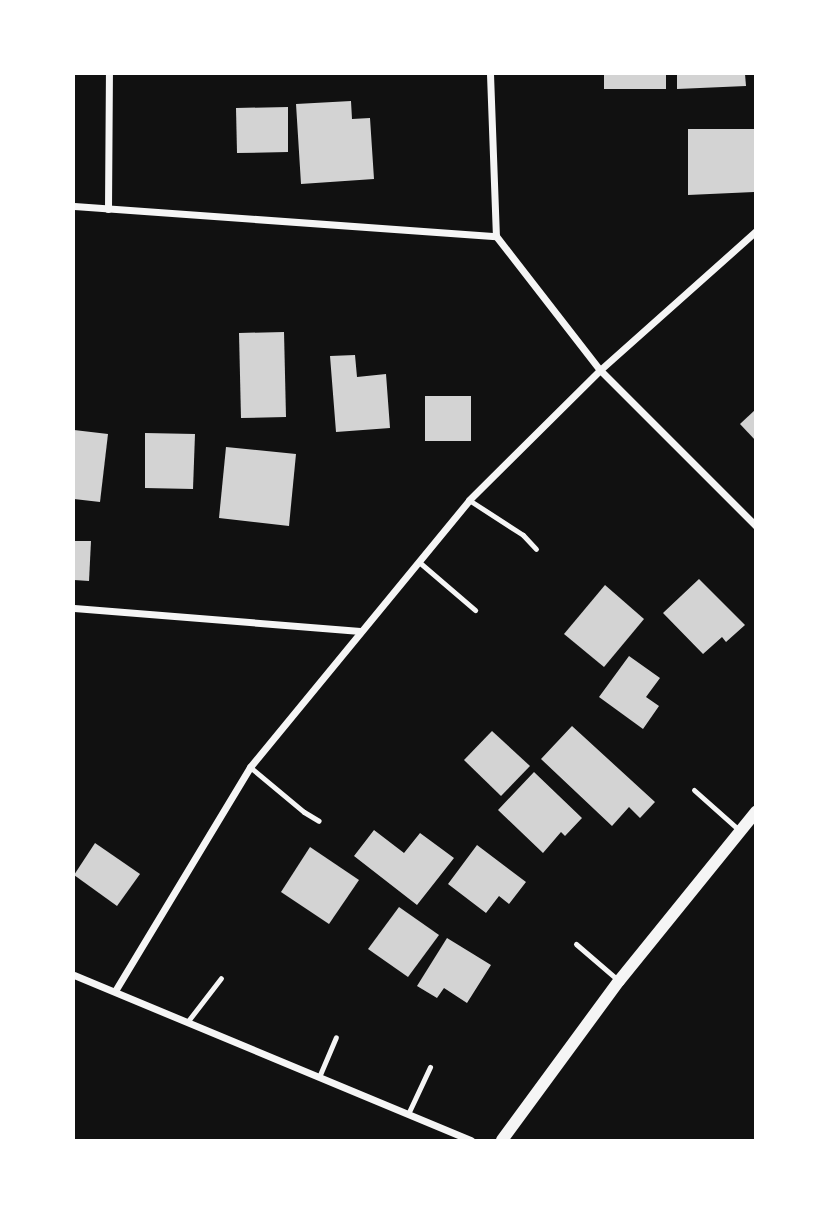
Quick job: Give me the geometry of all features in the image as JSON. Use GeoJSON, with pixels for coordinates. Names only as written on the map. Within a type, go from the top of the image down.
{"type":"FeatureCollection","features":[{"type":"Feature","properties":{"kind":"street"},"geometry":{"type":"LineString","coordinates":[[108,209],[109,74]]}},
{"type":"Feature","properties":{"kind":"street"},"geometry":{"type":"LineString","coordinates":[[490,74],[496,236],[600,370],[755,526]]}},
{"type":"Feature","properties":{"kind":"street"},"geometry":{"type":"LineString","coordinates":[[74,206],[496,236]]}},
{"type":"Feature","properties":{"kind":"street"},"geometry":{"type":"LineString","coordinates":[[115,991],[250,767],[470,500],[600,370],[755,231]]}},
{"type":"Feature","properties":{"kind":"street"},"geometry":{"type":"LineString","coordinates":[[74,608],[360,631]]}},
{"type":"Feature","properties":{"kind":"street"},"geometry":{"type":"LineString","coordinates":[[502,1140],[619,981],[755,812]]}},
{"type":"Feature","properties":{"kind":"street"},"geometry":{"type":"LineString","coordinates":[[74,975],[471,1140]]}},
{"type":"Feature","properties":{"kind":"lane"},"geometry":{"type":"LineString","coordinates":[[470,500],[523,535],[536,549]]}},
{"type":"Feature","properties":{"kind":"lane"},"geometry":{"type":"LineString","coordinates":[[419,562],[475,610]]}},
{"type":"Feature","properties":{"kind":"lane"},"geometry":{"type":"LineString","coordinates":[[250,767],[304,812],[319,821]]}},
{"type":"Feature","properties":{"kind":"lane"},"geometry":{"type":"LineString","coordinates":[[694,790],[739,830]]}},
{"type":"Feature","properties":{"kind":"lane"},"geometry":{"type":"LineString","coordinates":[[576,944],[619,981]]}},
{"type":"Feature","properties":{"kind":"lane"},"geometry":{"type":"LineString","coordinates":[[188,1021],[221,978]]}},
{"type":"Feature","properties":{"kind":"lane"},"geometry":{"type":"LineString","coordinates":[[319,1077],[337,1037]]}},
{"type":"Feature","properties":{"kind":"lane"},"geometry":{"type":"LineString","coordinates":[[408,1114],[430,1067]]}},
{"type":"Feature","properties":{"kind":"building"},"geometry":{"type":"Polygon","coordinates":[[[604,74],[666,74],[666,89],[604,89],[604,74]]]}},
{"type":"Feature","properties":{"kind":"building"},"geometry":{"type":"Polygon","coordinates":[[[677,74],[745,74],[746,86],[677,89],[677,74]]]}},
{"type":"Feature","properties":{"kind":"building"},"geometry":{"type":"Polygon","coordinates":[[[351,101],[352,119],[370,118],[374,179],[301,184],[296,104],[351,101]]]}},
{"type":"Feature","properties":{"kind":"building"},"geometry":{"type":"Polygon","coordinates":[[[288,107],[288,152],[237,153],[236,108],[288,107]]]}},
{"type":"Feature","properties":{"kind":"building"},"geometry":{"type":"Polygon","coordinates":[[[688,129],[756,129],[754,192],[688,195],[688,129]]]}},
{"type":"Feature","properties":{"kind":"building"},"geometry":{"type":"Polygon","coordinates":[[[284,332],[286,417],[241,418],[239,333],[284,332]]]}},
{"type":"Feature","properties":{"kind":"building"},"geometry":{"type":"Polygon","coordinates":[[[355,355],[357,377],[386,374],[390,428],[336,432],[330,356],[355,355]]]}},
{"type":"Feature","properties":{"kind":"building"},"geometry":{"type":"Polygon","coordinates":[[[425,396],[471,396],[471,441],[425,441],[425,396]]]}},
{"type":"Feature","properties":{"kind":"building"},"geometry":{"type":"Polygon","coordinates":[[[756,409],[756,441],[740,424],[756,409]]]}},
{"type":"Feature","properties":{"kind":"building"},"geometry":{"type":"Polygon","coordinates":[[[74,430],[108,434],[100,502],[74,499],[74,430]]]}},
{"type":"Feature","properties":{"kind":"building"},"geometry":{"type":"Polygon","coordinates":[[[145,433],[195,434],[193,489],[145,488],[145,433]]]}},
{"type":"Feature","properties":{"kind":"building"},"geometry":{"type":"Polygon","coordinates":[[[226,447],[296,454],[289,526],[219,518],[226,447]]]}},
{"type":"Feature","properties":{"kind":"building"},"geometry":{"type":"Polygon","coordinates":[[[74,541],[91,541],[89,581],[74,580],[74,541]]]}},
{"type":"Feature","properties":{"kind":"building"},"geometry":{"type":"Polygon","coordinates":[[[699,579],[745,625],[726,642],[722,637],[703,654],[663,613],[699,579]]]}},
{"type":"Feature","properties":{"kind":"building"},"geometry":{"type":"Polygon","coordinates":[[[605,585],[644,619],[604,667],[564,634],[605,585]]]}},
{"type":"Feature","properties":{"kind":"building"},"geometry":{"type":"Polygon","coordinates":[[[629,656],[660,678],[646,697],[659,706],[643,729],[599,697],[629,656]]]}},
{"type":"Feature","properties":{"kind":"building"},"geometry":{"type":"Polygon","coordinates":[[[572,726],[655,802],[640,818],[629,807],[612,826],[541,759],[572,726]]]}},
{"type":"Feature","properties":{"kind":"building"},"geometry":{"type":"Polygon","coordinates":[[[492,731],[530,766],[501,796],[464,760],[492,731]]]}},
{"type":"Feature","properties":{"kind":"building"},"geometry":{"type":"Polygon","coordinates":[[[534,772],[582,818],[565,836],[561,832],[543,853],[498,810],[534,772]]]}},
{"type":"Feature","properties":{"kind":"building"},"geometry":{"type":"Polygon","coordinates":[[[374,830],[404,853],[420,833],[454,858],[417,905],[354,856],[374,830]]]}},
{"type":"Feature","properties":{"kind":"building"},"geometry":{"type":"Polygon","coordinates":[[[95,843],[140,874],[117,906],[74,875],[95,843]]]}},
{"type":"Feature","properties":{"kind":"building"},"geometry":{"type":"Polygon","coordinates":[[[477,845],[526,882],[509,904],[499,896],[486,913],[448,884],[477,845]]]}},
{"type":"Feature","properties":{"kind":"building"},"geometry":{"type":"Polygon","coordinates":[[[310,847],[359,880],[329,924],[281,892],[310,847]]]}},
{"type":"Feature","properties":{"kind":"building"},"geometry":{"type":"Polygon","coordinates":[[[399,907],[439,935],[408,977],[368,949],[399,907]]]}},
{"type":"Feature","properties":{"kind":"building"},"geometry":{"type":"Polygon","coordinates":[[[447,938],[491,965],[467,1003],[444,988],[437,998],[417,986],[447,938]]]}}]}
